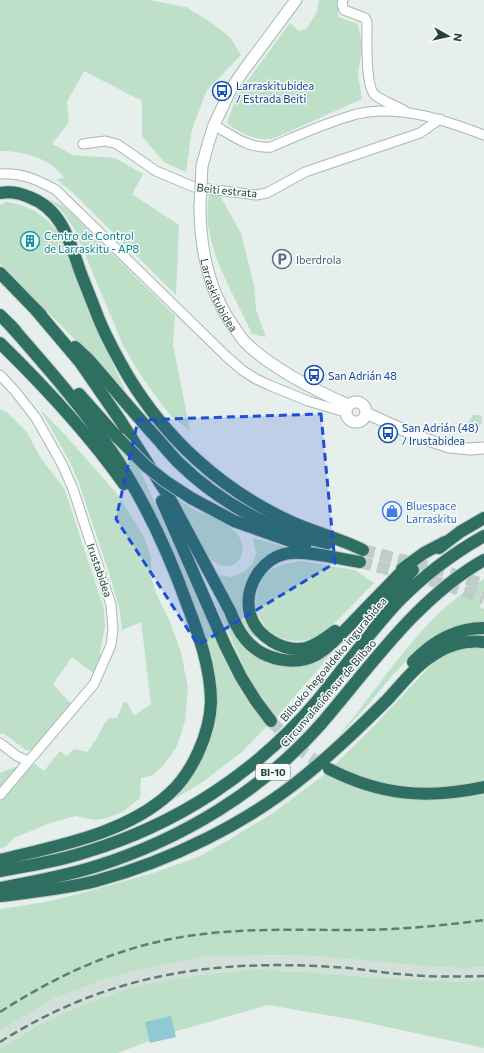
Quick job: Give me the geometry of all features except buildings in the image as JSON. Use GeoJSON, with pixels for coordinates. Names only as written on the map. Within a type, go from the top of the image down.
{"type":"FeatureCollection","features":[{"type":"Feature","properties":{"kind":"highway"},"geometry":{"type":"LineString","coordinates":[[0,193],[5,192],[20,194],[40,201],[53,213],[61,224],[70,242],[100,321],[114,351],[129,377],[156,416],[191,455],[229,487],[270,512],[288,521],[350,544],[362,556]]}},
{"type":"Feature","properties":{"kind":"highway"},"geometry":{"type":"LineString","coordinates":[[0,273],[36,310],[89,360],[179,463],[219,496],[243,511],[282,530],[362,556]]}},
{"type":"Feature","properties":{"kind":"highway"},"geometry":{"type":"LineString","coordinates":[[36,310],[80,362],[120,420],[168,497],[230,611],[238,630],[256,650],[266,655],[285,660],[297,660],[306,659],[326,649],[409,564]]}},
{"type":"Feature","properties":{"kind":"highway"},"geometry":{"type":"LineString","coordinates":[[0,316],[67,381],[118,438],[146,466],[165,481],[191,498],[234,521],[258,531],[288,541],[362,556]]}},
{"type":"Feature","properties":{"kind":"highway"},"geometry":{"type":"LineString","coordinates":[[0,860],[64,844],[124,823],[152,808],[172,792],[192,763],[202,745],[208,726],[211,704],[210,686],[205,660],[195,624],[167,553],[137,490],[110,447],[81,408],[10,325]]}},
{"type":"Feature","properties":{"kind":"highway"},"geometry":{"type":"LineString","coordinates":[[0,344],[68,413],[109,462],[167,553]]}},
{"type":"Feature","properties":{"kind":"highway"},"geometry":{"type":"LineString","coordinates":[[120,420],[162,501],[241,677],[271,721]]}},
{"type":"Feature","properties":{"kind":"highway"},"geometry":{"type":"LineString","coordinates":[[362,556],[289,553],[264,565],[251,585],[249,604],[250,614],[255,625],[270,640],[280,645],[304,648],[315,645],[336,630],[378,589],[409,564],[424,553],[484,518]]}},
{"type":"Feature","properties":{"kind":"highway","name":"Bilboko hegoaldeko ingurabidea"},"geometry":{"type":"LineString","coordinates":[[0,871],[85,852],[132,836],[182,813],[225,786],[251,766],[292,728],[316,702],[371,633],[398,602],[428,574],[454,554],[484,536]]}},
{"type":"Feature","properties":{"kind":"highway"},"geometry":{"type":"LineString","coordinates":[[292,728],[368,624],[414,569],[445,542]]}},
{"type":"Feature","properties":{"kind":"highway","name":"Circunvalación sur de Bilbao"},"geometry":{"type":"LineString","coordinates":[[0,888],[59,876],[97,866],[152,845],[180,832],[222,809],[274,771],[291,755],[320,725],[402,629],[450,583],[484,560]]}},
{"type":"Feature","properties":{"kind":"highway"},"geometry":{"type":"LineString","coordinates":[[339,746],[391,686],[427,649],[440,640],[457,632],[484,628]]}},
{"type":"Feature","properties":{"kind":"highway"},"geometry":{"type":"LineString","coordinates":[[0,896],[95,881],[139,868],[185,849],[236,822],[274,798],[307,774],[373,714],[412,673],[435,654],[455,644],[466,642],[484,642]]}},
{"type":"Feature","properties":{"kind":"highway"},"geometry":{"type":"LineString","coordinates":[[329,769],[377,788],[418,794],[446,793],[484,787]]}},
{"type":"Feature","properties":{"kind":"street","name":"Larraskitubidea"},"geometry":{"type":"LineString","coordinates":[[296,0],[231,89],[214,125],[202,166],[200,225],[204,254],[212,286],[222,308],[242,338],[265,359],[333,399],[347,409]]}},
{"type":"Feature","properties":{"kind":"street"},"geometry":{"type":"LineString","coordinates":[[343,0],[342,4],[344,10],[365,18],[367,22],[369,78],[374,95],[407,112]]}},
{"type":"Feature","properties":{"kind":"street"},"geometry":{"type":"LineString","coordinates":[[214,125],[252,146],[261,148],[271,147],[333,122],[358,114],[380,111],[407,112],[440,120],[484,135]]}},
{"type":"Feature","properties":{"kind":"street","name":"Beiti estrata"},"geometry":{"type":"LineString","coordinates":[[83,144],[105,141],[117,144],[156,171],[194,187],[256,195],[267,193],[305,172],[420,133],[440,120]]}},
{"type":"Feature","properties":{"kind":"street"},"geometry":{"type":"LineString","coordinates":[[0,174],[30,178],[56,190],[226,356],[247,373],[269,385],[308,401],[347,409]]}},
{"type":"Feature","properties":{"kind":"street","name":"Irustabidea"},"geometry":{"type":"LineString","coordinates":[[0,374],[36,418],[62,464],[73,489],[112,605],[113,614],[111,645],[94,684],[0,795]]}},
{"type":"Feature","properties":{"kind":"street"},"geometry":{"type":"LineString","coordinates":[[352,402],[360,402],[365,406],[366,413],[363,420],[360,422],[354,422],[349,420],[347,409],[352,402]]}},
{"type":"Feature","properties":{"kind":"street"},"geometry":{"type":"LineString","coordinates":[[366,413],[419,437],[449,447],[470,449],[484,448]]}},
{"type":"Feature","properties":{"kind":"street"},"geometry":{"type":"LineString","coordinates":[[0,743],[17,756],[28,761]]}},
{"type":"Feature","properties":{"kind":"highlighted area"},"geometry":{"type":"Polygon","coordinates":[[[321,414],[335,563],[198,645],[116,519],[138,420],[321,414]]]}},
{"type":"Feature","properties":{"kind":"shaded area"},"geometry":{"type":"Polygon","coordinates":[[[207,956],[317,956],[434,967],[484,967],[484,980],[463,982],[382,978],[307,972],[283,972],[271,968],[176,978],[32,1029],[0,1049],[0,1031],[53,999],[131,971],[207,956]]]}},
{"type":"Feature","properties":{"kind":"green space"},"geometry":{"type":"Polygon","coordinates":[[[0,0],[148,0],[186,7],[209,21],[230,37],[241,55],[207,90],[192,129],[186,172],[164,162],[142,136],[142,101],[84,71],[67,102],[69,122],[52,144],[73,155],[115,158],[143,174],[132,194],[179,225],[176,295],[72,192],[56,179],[64,178],[59,171],[36,157],[17,152],[0,151],[0,0]]]}},
{"type":"Feature","properties":{"kind":"green space"},"geometry":{"type":"Polygon","coordinates":[[[319,0],[339,0],[338,17],[358,24],[362,46],[358,75],[362,99],[275,138],[256,138],[232,127],[227,123],[237,95],[290,23],[299,31],[307,28],[317,12],[319,0]]]}},
{"type":"Feature","properties":{"kind":"green space"},"geometry":{"type":"Polygon","coordinates":[[[209,193],[219,194],[241,233],[254,285],[256,310],[266,337],[252,334],[221,270],[212,244],[208,225],[209,193]]]}},
{"type":"Feature","properties":{"kind":"green space"},"geometry":{"type":"Polygon","coordinates":[[[48,199],[64,206],[175,316],[173,345],[190,431],[171,416],[138,371],[123,345],[74,228],[61,210],[48,199]]]}},
{"type":"Feature","properties":{"kind":"green space"},"geometry":{"type":"Polygon","coordinates":[[[7,202],[21,205],[33,210],[46,219],[59,233],[68,253],[90,316],[125,390],[0,264],[0,205],[7,202]]]}},
{"type":"Feature","properties":{"kind":"green space"},"geometry":{"type":"Polygon","coordinates":[[[0,409],[8,413],[26,431],[42,460],[64,488],[104,609],[105,626],[100,651],[101,655],[93,673],[72,657],[53,684],[72,705],[34,750],[26,750],[3,733],[0,734],[0,409]]]}},
{"type":"Feature","properties":{"kind":"green space"},"geometry":{"type":"Polygon","coordinates":[[[40,409],[118,495],[144,537],[151,557],[151,577],[156,593],[170,622],[181,652],[188,689],[185,721],[177,746],[164,765],[153,775],[141,778],[140,798],[124,811],[107,818],[94,820],[76,816],[50,823],[14,838],[5,847],[0,848],[0,773],[20,765],[28,769],[35,764],[44,771],[60,751],[66,756],[74,749],[87,752],[109,718],[117,718],[124,701],[128,704],[134,716],[151,704],[141,622],[122,630],[120,611],[110,576],[79,483],[70,462],[40,409]]]}},
{"type":"Feature","properties":{"kind":"green space"},"geometry":{"type":"Polygon","coordinates":[[[473,415],[479,415],[482,417],[482,424],[464,430],[464,424],[469,422],[473,415]]]}},
{"type":"Feature","properties":{"kind":"green space"},"geometry":{"type":"Polygon","coordinates":[[[110,436],[136,461],[216,640],[242,693],[268,725],[242,752],[204,781],[165,805],[186,785],[203,756],[215,719],[216,683],[208,644],[188,588],[164,534],[139,485],[110,436]]]}},
{"type":"Feature","properties":{"kind":"green space"},"geometry":{"type":"Polygon","coordinates":[[[174,496],[195,510],[219,521],[233,530],[242,545],[242,553],[235,564],[228,566],[220,565],[207,555],[174,496]]]}},
{"type":"Feature","properties":{"kind":"green space"},"geometry":{"type":"Polygon","coordinates":[[[253,538],[289,548],[269,556],[244,606],[279,651],[247,633],[214,574],[231,577],[245,571],[252,564],[256,555],[253,538]]]}},
{"type":"Feature","properties":{"kind":"green space"},"geometry":{"type":"Polygon","coordinates":[[[301,561],[355,570],[374,583],[328,629],[321,634],[308,639],[296,641],[284,639],[273,633],[264,625],[259,615],[256,603],[258,589],[265,575],[282,565],[301,561]]]}},
{"type":"Feature","properties":{"kind":"green space"},"geometry":{"type":"Polygon","coordinates":[[[484,579],[484,596],[480,607],[484,609],[484,623],[413,654],[334,741],[421,632],[461,595],[484,579]]]}},
{"type":"Feature","properties":{"kind":"green space"},"geometry":{"type":"Polygon","coordinates":[[[212,596],[242,644],[292,665],[313,664],[335,650],[276,718],[250,681],[212,596]]]}},
{"type":"Feature","properties":{"kind":"green space"},"geometry":{"type":"Polygon","coordinates":[[[484,633],[484,967],[434,967],[317,956],[207,956],[132,971],[97,982],[53,999],[0,1031],[0,909],[45,902],[150,874],[198,857],[232,838],[273,813],[325,774],[375,725],[431,665],[462,638],[484,633]]]}},
{"type":"Feature","properties":{"kind":"green space"},"geometry":{"type":"Polygon","coordinates":[[[271,968],[283,972],[307,972],[382,978],[463,982],[484,980],[484,1048],[355,1020],[268,1005],[170,1033],[118,1053],[0,1053],[0,1049],[32,1029],[74,1009],[127,989],[176,978],[271,968]]]}},
{"type":"Feature","properties":{"kind":"water"},"geometry":{"type":"Polygon","coordinates":[[[171,1016],[176,1037],[150,1043],[145,1022],[171,1016]]]}},
{"type":"Feature","properties":{"kind":"tunnel"},"geometry":{"type":"LineString","coordinates":[[363,550],[444,571],[484,585]]}},
{"type":"Feature","properties":{"kind":"tunnel"},"geometry":{"type":"LineString","coordinates":[[360,562],[440,583],[484,598]]}},
{"type":"Feature","properties":{"kind":"tunnel"},"geometry":{"type":"LineString","coordinates":[[271,721],[311,758],[328,768]]}},
{"type":"Feature","properties":{"kind":"railway"},"geometry":{"type":"LineString","coordinates":[[0,1012],[22,998],[69,973],[118,953],[169,939],[234,931],[385,929],[434,926],[484,920]]}},
{"type":"Feature","properties":{"kind":"railway"},"geometry":{"type":"LineString","coordinates":[[0,1042],[40,1019],[79,1001],[120,987],[160,976],[202,970],[244,966],[288,965],[341,968],[420,976],[484,976]]}},
{"type":"Feature","properties":{"kind":"place","name":"Larraskitubidea / Estrada Beiti"},"geometry":{"type":"Point","coordinates":[222,91]}},
{"type":"Feature","properties":{"kind":"place","name":"Centro de Control de Larraskitu - AP8"},"geometry":{"type":"Point","coordinates":[30,241]}},
{"type":"Feature","properties":{"kind":"place","name":"Iberdrola"},"geometry":{"type":"Point","coordinates":[282,259]}},
{"type":"Feature","properties":{"kind":"place","name":"San Adrián 48"},"geometry":{"type":"Point","coordinates":[314,375]}},
{"type":"Feature","properties":{"kind":"place","name":"San Adrián (48) / Irustabidea"},"geometry":{"type":"Point","coordinates":[388,433]}},
{"type":"Feature","properties":{"kind":"place","name":"Bluespace Larraskitu"},"geometry":{"type":"Point","coordinates":[392,511]}}]}
